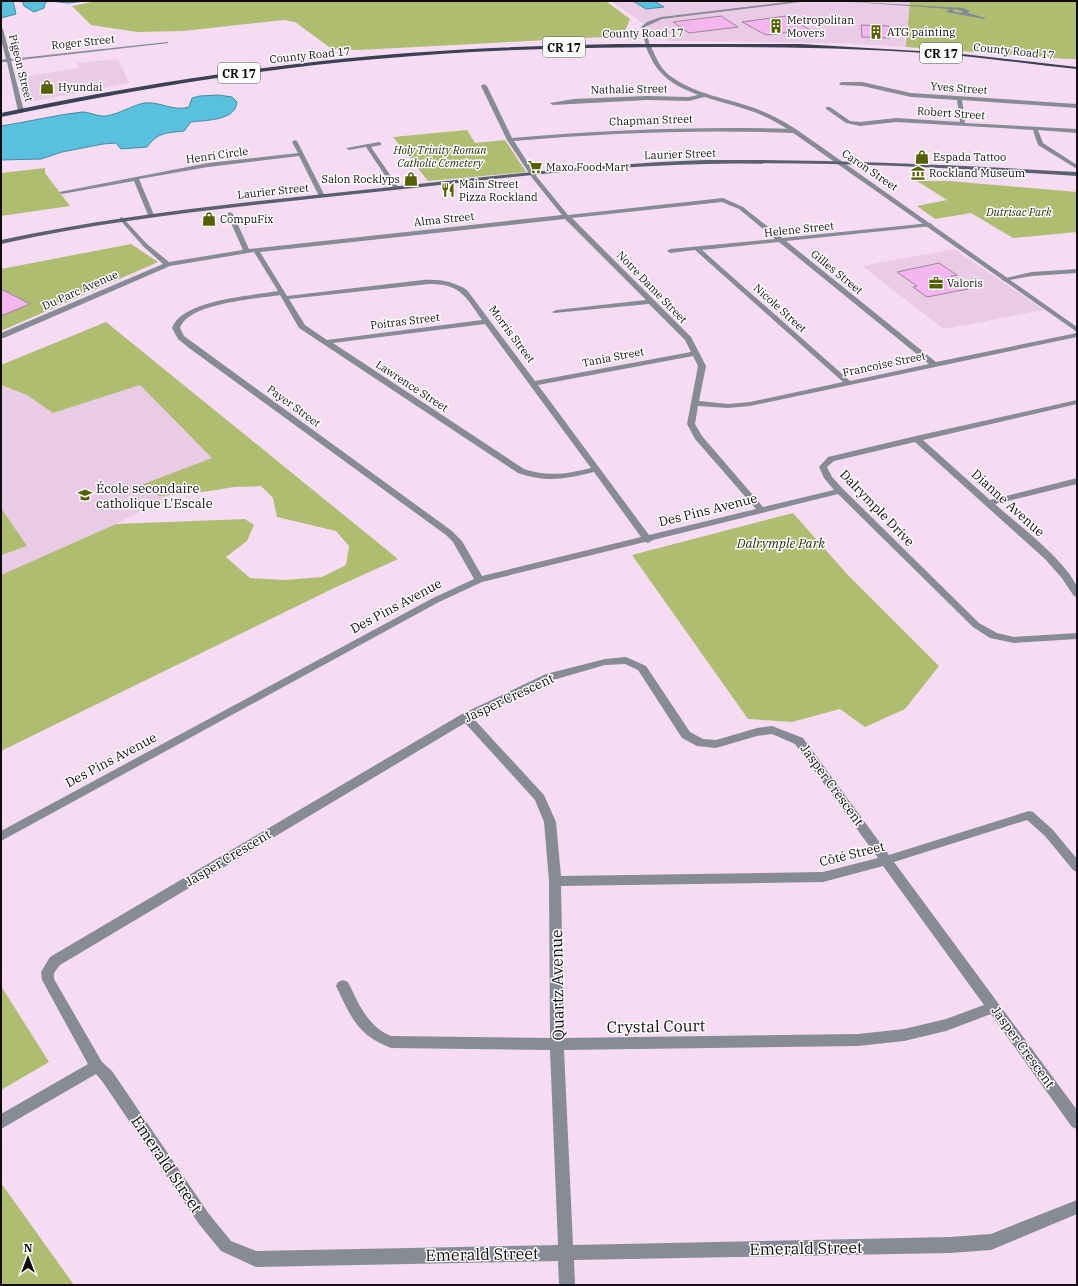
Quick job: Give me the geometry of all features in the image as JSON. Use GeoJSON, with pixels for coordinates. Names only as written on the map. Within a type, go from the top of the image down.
{"type":"FeatureCollection","features":[{"type":"Feature","properties":{"kind":"main road","name":"County Road 17"},"geometry":{"type":"LineString","coordinates":[[1,115],[149,86],[278,68],[430,53],[480,50],[648,45],[805,46],[960,55],[1077,68]]}},
{"type":"Feature","properties":{"kind":"main road","name":"Laurier Street"},"geometry":{"type":"LineString","coordinates":[[1,242],[59,229],[151,215],[532,174],[654,164],[732,162],[839,163],[920,165],[1077,174]]}},
{"type":"Feature","properties":{"kind":"street","name":"Caron Street"},"geometry":{"type":"LineString","coordinates":[[806,1],[661,18],[649,22],[643,27],[653,62],[662,73],[683,86],[766,115],[793,131],[930,225],[1077,330]]}},
{"type":"Feature","properties":{"kind":"street"},"geometry":{"type":"LineString","coordinates":[[842,1],[954,8],[963,9],[966,13]]}},
{"type":"Feature","properties":{"kind":"street"},"geometry":{"type":"LineString","coordinates":[[927,7],[982,17]]}},
{"type":"Feature","properties":{"kind":"street"},"geometry":{"type":"LineString","coordinates":[[948,11],[954,8]]}},
{"type":"Feature","properties":{"kind":"street","name":"Pigeon Street"},"geometry":{"type":"LineString","coordinates":[[1,29],[21,111]]}},
{"type":"Feature","properties":{"kind":"street","name":"Roger Street"},"geometry":{"type":"LineString","coordinates":[[1,61],[167,43]]}},
{"type":"Feature","properties":{"kind":"street","name":"Yves Street"},"geometry":{"type":"LineString","coordinates":[[841,84],[862,84],[911,95],[1077,106]]}},
{"type":"Feature","properties":{"kind":"street","name":"Notre Dame Street"},"geometry":{"type":"LineString","coordinates":[[484,86],[510,140],[532,174],[566,216],[688,339],[702,366],[691,424],[698,437],[762,511]]}},
{"type":"Feature","properties":{"kind":"street","name":"Nathalie Street"},"geometry":{"type":"LineString","coordinates":[[553,103],[647,98],[689,99],[706,95]]}},
{"type":"Feature","properties":{"kind":"street"},"geometry":{"type":"LineString","coordinates":[[960,98],[963,124]]}},
{"type":"Feature","properties":{"kind":"street","name":"Robert Street"},"geometry":{"type":"LineString","coordinates":[[828,108],[848,122],[860,124],[896,120],[1077,131]]}},
{"type":"Feature","properties":{"kind":"street"},"geometry":{"type":"LineString","coordinates":[[1035,129],[1040,144],[1077,167]]}},
{"type":"Feature","properties":{"kind":"street","name":"Chapman Street"},"geometry":{"type":"LineString","coordinates":[[510,140],[646,130],[793,131]]}},
{"type":"Feature","properties":{"kind":"street"},"geometry":{"type":"LineString","coordinates":[[295,142],[322,196]]}},
{"type":"Feature","properties":{"kind":"street"},"geometry":{"type":"LineString","coordinates":[[349,148],[379,144]]}},
{"type":"Feature","properties":{"kind":"street"},"geometry":{"type":"LineString","coordinates":[[368,146],[396,188]]}},
{"type":"Feature","properties":{"kind":"street","name":"Henri Circle"},"geometry":{"type":"LineString","coordinates":[[62,192],[208,165],[302,154]]}},
{"type":"Feature","properties":{"kind":"street"},"geometry":{"type":"LineString","coordinates":[[136,179],[151,215]]}},
{"type":"Feature","properties":{"kind":"street","name":"Alma Street"},"geometry":{"type":"LineString","coordinates":[[168,264],[247,251],[723,200]]}},
{"type":"Feature","properties":{"kind":"street","name":"Gilles Street"},"geometry":{"type":"LineString","coordinates":[[723,200],[741,208],[779,241],[935,365]]}},
{"type":"Feature","properties":{"kind":"street"},"geometry":{"type":"LineString","coordinates":[[230,214],[247,251]]}},
{"type":"Feature","properties":{"kind":"street"},"geometry":{"type":"LineString","coordinates":[[122,219],[145,245],[168,264]]}},
{"type":"Feature","properties":{"kind":"street","name":"Helene Street"},"geometry":{"type":"LineString","coordinates":[[670,251],[930,225]]}},
{"type":"Feature","properties":{"kind":"street","name":"Nicole Street"},"geometry":{"type":"LineString","coordinates":[[697,249],[848,383]]}},
{"type":"Feature","properties":{"kind":"street","name":"Lawrence Street"},"geometry":{"type":"LineString","coordinates":[[256,250],[302,326],[521,471],[538,478],[556,478],[596,469]]}},
{"type":"Feature","properties":{"kind":"street","name":"Du Parc Avenue"},"geometry":{"type":"LineString","coordinates":[[1,336],[168,264]]}},
{"type":"Feature","properties":{"kind":"street"},"geometry":{"type":"LineString","coordinates":[[1004,279],[1032,274],[1077,271]]}},
{"type":"Feature","properties":{"kind":"street","name":"Morris Street"},"geometry":{"type":"LineString","coordinates":[[283,296],[441,281],[455,284],[465,291],[488,321],[648,540]]}},
{"type":"Feature","properties":{"kind":"street","name":"Payer Street"},"geometry":{"type":"LineString","coordinates":[[283,296],[211,306],[194,312],[181,319],[176,328],[181,337],[192,346],[449,532],[457,542],[479,580]]}},
{"type":"Feature","properties":{"kind":"street"},"geometry":{"type":"LineString","coordinates":[[556,312],[650,302]]}},
{"type":"Feature","properties":{"kind":"street","name":"Poitras Street"},"geometry":{"type":"LineString","coordinates":[[325,342],[488,321]]}},
{"type":"Feature","properties":{"kind":"street","name":"Francoise Street"},"geometry":{"type":"LineString","coordinates":[[694,403],[728,406],[750,404],[1077,335]]}},
{"type":"Feature","properties":{"kind":"street","name":"Tania Street"},"geometry":{"type":"LineString","coordinates":[[534,383],[696,353]]}},
{"type":"Feature","properties":{"kind":"street","name":"Dalrymple Drive"},"geometry":{"type":"LineString","coordinates":[[1077,402],[916,438],[831,459],[823,467],[828,478],[840,491],[976,625],[994,636],[1014,640],[1077,636]]}},
{"type":"Feature","properties":{"kind":"street","name":"Dianne Avenue"},"geometry":{"type":"LineString","coordinates":[[916,438],[989,503],[1066,575],[1077,594]]}},
{"type":"Feature","properties":{"kind":"street"},"geometry":{"type":"LineString","coordinates":[[989,503],[1077,481]]}},
{"type":"Feature","properties":{"kind":"street","name":"Des Pins Avenue"},"geometry":{"type":"LineString","coordinates":[[1,836],[436,600],[479,580],[648,540],[840,491]]}},
{"type":"Feature","properties":{"kind":"street"},"geometry":{"type":"LineString","coordinates":[[1066,575],[1077,575]]}},
{"type":"Feature","properties":{"kind":"street","name":"Jasper Crescent"},"geometry":{"type":"LineString","coordinates":[[55,961],[466,717],[550,677],[605,662],[626,660],[642,668],[686,735],[701,743],[716,744],[757,732],[772,730],[799,741],[1077,1122]]}},
{"type":"Feature","properties":{"kind":"street","name":"Quartz Avenue"},"geometry":{"type":"LineString","coordinates":[[466,717],[540,798],[550,822],[555,881],[557,1044],[567,1285]]}},
{"type":"Feature","properties":{"kind":"street","name":"Côté Street"},"geometry":{"type":"LineString","coordinates":[[555,881],[823,877],[887,860],[1029,815],[1049,833],[1077,867]]}},
{"type":"Feature","properties":{"kind":"street","name":"Emerald Street"},"geometry":{"type":"LineString","coordinates":[[55,961],[47,972],[48,980],[97,1066],[107,1076],[204,1219],[221,1241],[226,1246],[256,1259],[964,1244],[991,1242],[1077,1207]]}},
{"type":"Feature","properties":{"kind":"street","name":"Crystal Court"},"geometry":{"type":"LineString","coordinates":[[343,986],[362,1023],[377,1037],[391,1042],[557,1044],[858,1040],[904,1035],[946,1025],[994,1007]]}},
{"type":"Feature","properties":{"kind":"street"},"geometry":{"type":"LineString","coordinates":[[1,1122],[97,1066]]}},
{"type":"Feature","properties":{"kind":"shaded area"},"geometry":{"type":"Polygon","coordinates":[[[611,1],[910,1],[906,47],[845,43],[668,41],[611,1]]]}},
{"type":"Feature","properties":{"kind":"shaded area"},"geometry":{"type":"Polygon","coordinates":[[[118,59],[129,83],[24,103],[17,78],[79,68],[77,63],[118,59]]]}},
{"type":"Feature","properties":{"kind":"shaded area"},"geometry":{"type":"Polygon","coordinates":[[[954,249],[1044,310],[944,329],[862,266],[954,249]]]}},
{"type":"Feature","properties":{"kind":"shaded area","name":"École secondaire catholique L'Escale"},"geometry":{"type":"Polygon","coordinates":[[[1,385],[27,395],[53,413],[140,385],[223,466],[116,524],[1,575],[1,385]]]}},
{"type":"Feature","properties":{"kind":"green space"},"geometry":{"type":"Polygon","coordinates":[[[97,1],[606,1],[630,19],[623,36],[359,50],[332,49],[295,22],[284,20],[183,31],[137,32],[91,25],[72,6],[97,1]]]}},
{"type":"Feature","properties":{"kind":"green space"},"geometry":{"type":"Polygon","coordinates":[[[910,1],[1077,1],[1077,59],[906,47],[910,1]]]}},
{"type":"Feature","properties":{"kind":"green space","name":"Holy Trinity Roman Catholic Cemetery"},"geometry":{"type":"Polygon","coordinates":[[[467,130],[475,143],[505,140],[526,172],[428,181],[393,137],[467,130]]]}},
{"type":"Feature","properties":{"kind":"green space"},"geometry":{"type":"Polygon","coordinates":[[[45,168],[45,173],[70,206],[1,216],[1,173],[45,168]]]}},
{"type":"Feature","properties":{"kind":"green space","name":"Dutrisac Park"},"geometry":{"type":"Polygon","coordinates":[[[917,181],[949,181],[1077,192],[1077,232],[1013,238],[971,213],[935,219],[917,206],[947,200],[917,181]]]}},
{"type":"Feature","properties":{"kind":"green space"},"geometry":{"type":"Polygon","coordinates":[[[131,244],[158,262],[1,331],[1,269],[131,244]]]}},
{"type":"Feature","properties":{"kind":"green space"},"geometry":{"type":"Polygon","coordinates":[[[106,322],[398,559],[334,588],[1,751],[1,575],[116,524],[245,519],[254,525],[247,541],[226,557],[250,578],[285,580],[322,577],[346,565],[349,546],[336,531],[277,517],[273,498],[261,486],[234,487],[159,496],[141,485],[212,458],[140,385],[53,413],[27,395],[1,385],[1,365],[106,322]]]}},
{"type":"Feature","properties":{"kind":"green space"},"geometry":{"type":"Polygon","coordinates":[[[1,508],[27,546],[1,555],[1,508]]]}},
{"type":"Feature","properties":{"kind":"green space","name":"Dalrymple Park"},"geometry":{"type":"Polygon","coordinates":[[[793,513],[846,573],[939,666],[905,709],[865,727],[840,709],[792,722],[748,719],[632,555],[793,513]]]}},
{"type":"Feature","properties":{"kind":"green space"},"geometry":{"type":"Polygon","coordinates":[[[1,986],[49,1062],[1,1090],[1,986]]]}},
{"type":"Feature","properties":{"kind":"green space"},"geometry":{"type":"Polygon","coordinates":[[[1,1183],[74,1285],[1,1285],[1,1183]]]}},
{"type":"Feature","properties":{"kind":"water"},"geometry":{"type":"Polygon","coordinates":[[[1,1],[13,1],[16,14],[1,18],[1,1]]]}},
{"type":"Feature","properties":{"kind":"water"},"geometry":{"type":"Polygon","coordinates":[[[22,1],[48,1],[45,3],[44,8],[34,12],[24,6],[22,1]]]}},
{"type":"Feature","properties":{"kind":"water"},"geometry":{"type":"Polygon","coordinates":[[[48,1],[84,1],[69,3],[48,1]]]}},
{"type":"Feature","properties":{"kind":"water"},"geometry":{"type":"Polygon","coordinates":[[[633,1],[654,1],[664,7],[646,9],[633,1]]]}},
{"type":"Feature","properties":{"kind":"water"},"geometry":{"type":"Polygon","coordinates":[[[218,95],[232,97],[237,102],[231,113],[211,120],[191,122],[184,131],[163,134],[155,138],[147,147],[121,149],[116,143],[103,144],[62,152],[41,159],[1,160],[1,126],[82,112],[106,116],[116,114],[144,103],[156,103],[183,108],[189,107],[192,98],[218,95]]]}},
{"type":"Feature","properties":{"kind":"building"},"geometry":{"type":"Polygon","coordinates":[[[721,16],[738,27],[689,33],[673,22],[721,16]]]}},
{"type":"Feature","properties":{"kind":"building"},"geometry":{"type":"Polygon","coordinates":[[[786,16],[810,30],[766,35],[742,22],[786,16]]]}},
{"type":"Feature","properties":{"kind":"building","name":"ATG painting"},"geometry":{"type":"Polygon","coordinates":[[[861,25],[889,26],[890,38],[862,37],[861,25]]]}},
{"type":"Feature","properties":{"kind":"building","name":"Valoris"},"geometry":{"type":"Polygon","coordinates":[[[939,263],[957,275],[951,276],[968,289],[927,297],[913,287],[917,286],[897,272],[939,263]]]}},
{"type":"Feature","properties":{"kind":"building"},"geometry":{"type":"Polygon","coordinates":[[[1,289],[30,304],[1,316],[1,289]]]}},
{"type":"Feature","properties":{"kind":"place","name":"Metropolitan Movers"},"geometry":{"type":"Point","coordinates":[776,26]}},
{"type":"Feature","properties":{"kind":"place","name":"ATG painting"},"geometry":{"type":"Point","coordinates":[876,32]}},
{"type":"Feature","properties":{"kind":"place","name":"Hyundai"},"geometry":{"type":"Point","coordinates":[47,87]}},
{"type":"Feature","properties":{"kind":"place","name":"Espada Tattoo"},"geometry":{"type":"Point","coordinates":[922,157]}},
{"type":"Feature","properties":{"kind":"place","name":"Maxo Food Mart"},"geometry":{"type":"Point","coordinates":[535,167]}},
{"type":"Feature","properties":{"kind":"place","name":"Rockland Museum"},"geometry":{"type":"Point","coordinates":[918,173]}},
{"type":"Feature","properties":{"kind":"place","name":"Salon Rocklyps"},"geometry":{"type":"Point","coordinates":[411,179]}},
{"type":"Feature","properties":{"kind":"place","name":"Main Street Pizza Rockland"},"geometry":{"type":"Point","coordinates":[448,190]}},
{"type":"Feature","properties":{"kind":"place","name":"CompuFix"},"geometry":{"type":"Point","coordinates":[209,219]}},
{"type":"Feature","properties":{"kind":"place","name":"Valoris"},"geometry":{"type":"Point","coordinates":[936,283]}},
{"type":"Feature","properties":{"kind":"place","name":"École secondaire catholique L'Escale"},"geometry":{"type":"Point","coordinates":[85,495]}}]}
